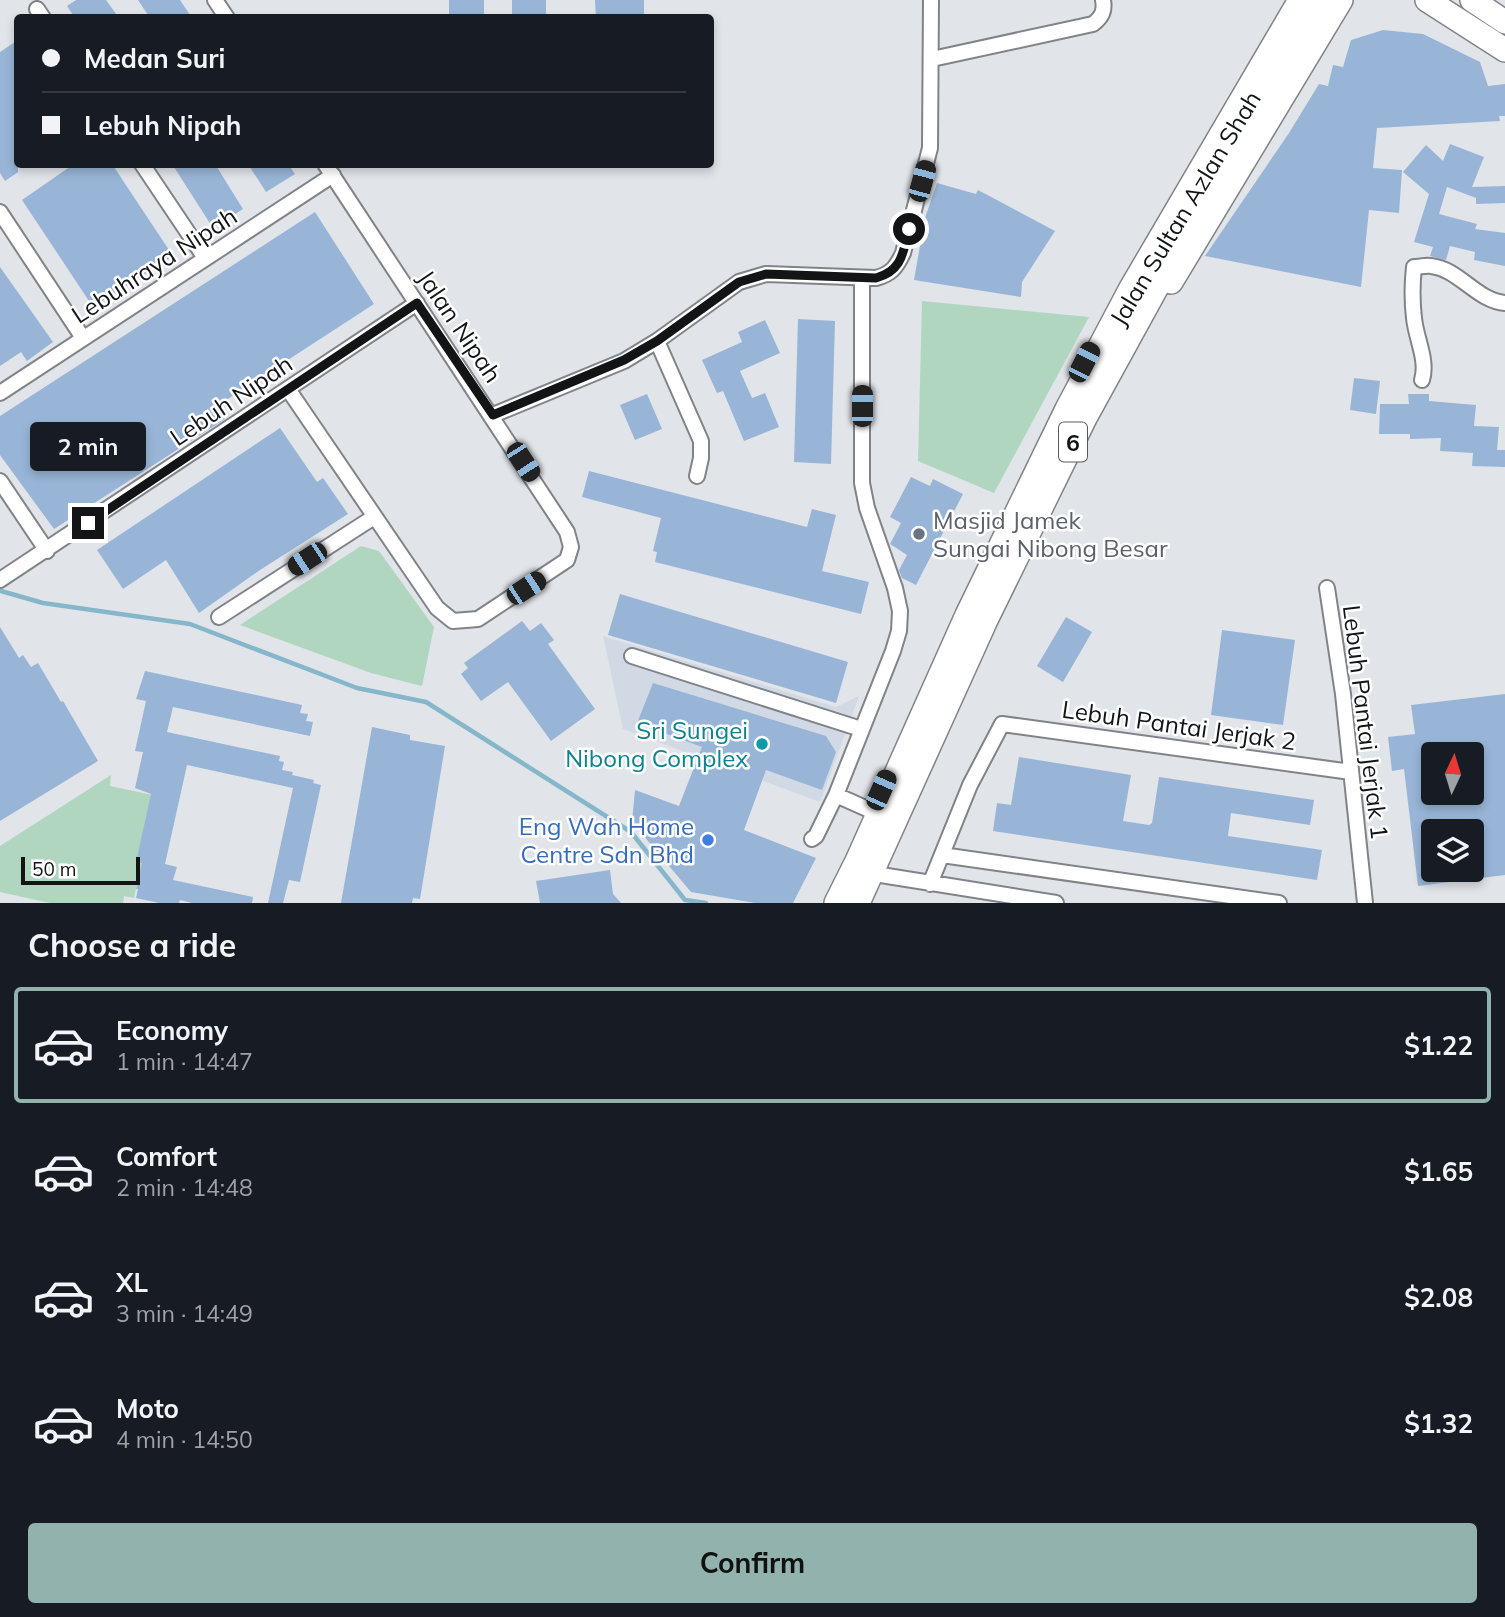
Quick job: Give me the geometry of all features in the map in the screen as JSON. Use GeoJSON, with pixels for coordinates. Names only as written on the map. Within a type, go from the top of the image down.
{"type":"FeatureCollection","features":[{"type":"Feature","properties":{"kind":"main road"},"geometry":{"type":"LineString","coordinates":[[1333,4],[1353,0]]}},
{"type":"Feature","properties":{"kind":"main road"},"geometry":{"type":"LineString","coordinates":[[1427,0],[1505,50]]}},
{"type":"Feature","properties":{"kind":"main road"},"geometry":{"type":"LineString","coordinates":[[1472,0],[1505,22]]}},
{"type":"Feature","properties":{"kind":"main road","name":"Jalan Sultan Azlan Shah"},"geometry":{"type":"LineString","coordinates":[[829,903],[963,604],[1107,317],[1166,206],[1291,1]]}},
{"type":"Feature","properties":{"kind":"main road","name":"Jalan Sultan Azlan Shah"},"geometry":{"type":"LineString","coordinates":[[836,903],[967,615],[1056,430],[1131,288],[1291,1]]}},
{"type":"Feature","properties":{"kind":"main road","name":"Jalan Sultan Azlan Shah"},"geometry":{"type":"LineString","coordinates":[[866,903],[1058,490],[1128,355],[1333,4]]}},
{"type":"Feature","properties":{"kind":"main road","name":"Jalan Sultan Azlan Shah"},"geometry":{"type":"LineString","coordinates":[[858,903],[986,620],[1085,418],[1184,236],[1333,4]]}},
{"type":"Feature","properties":{"kind":"street"},"geometry":{"type":"LineString","coordinates":[[493,415],[624,360],[657,341],[726,290],[751,277],[766,274],[862,278],[889,275],[903,253],[930,148],[931,0]]}},
{"type":"Feature","properties":{"kind":"street"},"geometry":{"type":"LineString","coordinates":[[932,59],[1093,24],[1101,18],[1105,8],[1102,0]]}},
{"type":"Feature","properties":{"kind":"street"},"geometry":{"type":"LineString","coordinates":[[145,168],[205,258]]}},
{"type":"Feature","properties":{"kind":"street","name":"Lebuhraya Nipah"},"geometry":{"type":"LineString","coordinates":[[0,393],[205,258],[329,170]]}},
{"type":"Feature","properties":{"kind":"street","name":"Jalan Nipah"},"geometry":{"type":"LineString","coordinates":[[329,170],[568,531],[570,552],[561,566],[478,619],[453,621],[436,608],[374,517]]}},
{"type":"Feature","properties":{"kind":"street"},"geometry":{"type":"LineString","coordinates":[[0,212],[83,338]]}},
{"type":"Feature","properties":{"kind":"street"},"geometry":{"type":"LineString","coordinates":[[1422,380],[1425,369],[1414,321],[1412,293],[1414,267],[1431,265],[1456,276],[1496,303],[1505,303]]}},
{"type":"Feature","properties":{"kind":"street"},"geometry":{"type":"LineString","coordinates":[[812,839],[836,795],[899,631],[900,611],[895,588],[867,508],[862,483],[862,278]]}},
{"type":"Feature","properties":{"kind":"street","name":"Lebuh Nipah"},"geometry":{"type":"LineString","coordinates":[[0,580],[417,303]]}},
{"type":"Feature","properties":{"kind":"street"},"geometry":{"type":"LineString","coordinates":[[657,341],[701,441],[697,476]]}},
{"type":"Feature","properties":{"kind":"street"},"geometry":{"type":"LineString","coordinates":[[219,617],[374,517],[288,389]]}},
{"type":"Feature","properties":{"kind":"street"},"geometry":{"type":"LineString","coordinates":[[0,481],[47,551]]}},
{"type":"Feature","properties":{"kind":"street","name":"Lebuh Pantai Jerjak 1"},"geometry":{"type":"LineString","coordinates":[[1326,588],[1343,694],[1365,903]]}},
{"type":"Feature","properties":{"kind":"street"},"geometry":{"type":"LineString","coordinates":[[632,656],[861,729]]}},
{"type":"Feature","properties":{"kind":"street","name":"Lebuh Pantai Jerjak 2"},"geometry":{"type":"LineString","coordinates":[[942,855],[971,785],[1002,724],[1351,772]]}},
{"type":"Feature","properties":{"kind":"street"},"geometry":{"type":"LineString","coordinates":[[836,795],[872,811]]}},
{"type":"Feature","properties":{"kind":"street"},"geometry":{"type":"LineString","coordinates":[[930,884],[942,855],[1279,903]]}},
{"type":"Feature","properties":{"kind":"street"},"geometry":{"type":"LineString","coordinates":[[881,875],[1056,903]]}},
{"type":"Feature","properties":{"kind":"shaded area"},"geometry":{"type":"Polygon","coordinates":[[[603,636],[836,707],[859,696],[820,802],[623,729],[603,636]]]}},
{"type":"Feature","properties":{"kind":"green space"},"geometry":{"type":"Polygon","coordinates":[[[922,301],[1089,317],[994,493],[918,461],[922,301]]]}},
{"type":"Feature","properties":{"kind":"green space"},"geometry":{"type":"Polygon","coordinates":[[[361,546],[379,551],[434,627],[422,686],[371,673],[240,625],[361,546]]]}},
{"type":"Feature","properties":{"kind":"green space"},"geometry":{"type":"Polygon","coordinates":[[[111,775],[110,786],[162,797],[147,864],[159,877],[139,873],[134,898],[124,896],[123,903],[50,903],[0,892],[0,846],[111,775]]]}},
{"type":"Feature","properties":{"kind":"building"},"geometry":{"type":"Polygon","coordinates":[[[76,0],[106,0],[116,14],[72,14],[67,6],[76,0]]]}},
{"type":"Feature","properties":{"kind":"building"},"geometry":{"type":"Polygon","coordinates":[[[138,0],[180,0],[189,14],[147,14],[138,0]]]}},
{"type":"Feature","properties":{"kind":"building"},"geometry":{"type":"Polygon","coordinates":[[[449,0],[484,0],[484,14],[449,14],[449,0]]]}},
{"type":"Feature","properties":{"kind":"building"},"geometry":{"type":"Polygon","coordinates":[[[512,0],[546,0],[546,14],[512,14],[512,0]]]}},
{"type":"Feature","properties":{"kind":"building"},"geometry":{"type":"Polygon","coordinates":[[[595,0],[644,0],[644,14],[596,14],[595,0]]]}},
{"type":"Feature","properties":{"kind":"building"},"geometry":{"type":"Polygon","coordinates":[[[1383,30],[1423,34],[1480,62],[1488,86],[1505,84],[1505,116],[1499,116],[1500,121],[1377,128],[1373,168],[1402,170],[1399,213],[1369,210],[1361,287],[1205,256],[1319,84],[1328,86],[1333,65],[1343,67],[1351,40],[1383,30]]]}},
{"type":"Feature","properties":{"kind":"building"},"geometry":{"type":"Polygon","coordinates":[[[14,43],[14,168],[18,168],[18,172],[5,181],[0,173],[0,52],[14,43]]]}},
{"type":"Feature","properties":{"kind":"building"},"geometry":{"type":"Polygon","coordinates":[[[1450,144],[1484,157],[1472,187],[1505,186],[1505,203],[1476,204],[1476,198],[1447,187],[1439,214],[1477,224],[1475,229],[1505,233],[1505,266],[1474,260],[1475,252],[1450,246],[1446,260],[1430,256],[1433,247],[1414,242],[1429,194],[1403,172],[1426,145],[1443,161],[1450,144]]]}},
{"type":"Feature","properties":{"kind":"building"},"geometry":{"type":"Polygon","coordinates":[[[68,168],[115,168],[173,256],[93,307],[22,200],[68,168]]]}},
{"type":"Feature","properties":{"kind":"building"},"geometry":{"type":"Polygon","coordinates":[[[175,168],[217,168],[243,209],[213,228],[175,168]]]}},
{"type":"Feature","properties":{"kind":"building"},"geometry":{"type":"Polygon","coordinates":[[[251,168],[291,168],[295,174],[266,192],[251,168]]]}},
{"type":"Feature","properties":{"kind":"building"},"geometry":{"type":"Polygon","coordinates":[[[937,183],[976,194],[978,190],[1055,231],[1022,282],[1021,297],[914,280],[920,246],[916,244],[937,183]]]}},
{"type":"Feature","properties":{"kind":"building"},"geometry":{"type":"Polygon","coordinates":[[[315,212],[374,304],[217,406],[225,419],[54,529],[0,455],[0,416],[315,212]]]}},
{"type":"Feature","properties":{"kind":"building"},"geometry":{"type":"Polygon","coordinates":[[[0,267],[53,342],[27,361],[21,352],[0,366],[0,267]]]}},
{"type":"Feature","properties":{"kind":"building"},"geometry":{"type":"Polygon","coordinates":[[[798,319],[835,321],[831,464],[794,462],[798,319]]]}},
{"type":"Feature","properties":{"kind":"building"},"geometry":{"type":"Polygon","coordinates":[[[765,320],[780,353],[740,371],[752,398],[765,393],[779,427],[744,441],[723,391],[717,393],[702,360],[742,342],[738,332],[765,320]]]}},
{"type":"Feature","properties":{"kind":"building"},"geometry":{"type":"Polygon","coordinates":[[[1354,378],[1380,381],[1376,414],[1350,410],[1354,378]]]}},
{"type":"Feature","properties":{"kind":"building"},"geometry":{"type":"Polygon","coordinates":[[[647,394],[662,429],[635,440],[620,405],[647,394]]]}},
{"type":"Feature","properties":{"kind":"building"},"geometry":{"type":"Polygon","coordinates":[[[1408,394],[1429,394],[1429,401],[1476,405],[1474,426],[1499,427],[1497,450],[1505,450],[1505,467],[1472,466],[1473,453],[1440,451],[1441,438],[1410,439],[1410,434],[1379,434],[1380,404],[1409,404],[1408,394]]]}},
{"type":"Feature","properties":{"kind":"building"},"geometry":{"type":"Polygon","coordinates":[[[280,428],[317,482],[323,478],[348,514],[199,613],[166,560],[123,589],[97,550],[280,428]]]}},
{"type":"Feature","properties":{"kind":"building"},"geometry":{"type":"Polygon","coordinates":[[[589,471],[807,527],[812,509],[836,515],[822,571],[869,582],[861,614],[655,562],[657,552],[653,551],[661,518],[582,497],[589,471]]]}},
{"type":"Feature","properties":{"kind":"building","name":"Masjid Jamek Sungai Nibong Besar"},"geometry":{"type":"Polygon","coordinates":[[[911,477],[930,486],[933,479],[963,494],[916,585],[902,578],[899,570],[907,555],[890,544],[901,523],[890,517],[911,477]]]}},
{"type":"Feature","properties":{"kind":"building"},"geometry":{"type":"Polygon","coordinates":[[[620,594],[848,662],[836,703],[608,635],[620,594]]]}},
{"type":"Feature","properties":{"kind":"building"},"geometry":{"type":"Polygon","coordinates":[[[1066,617],[1092,632],[1063,682],[1037,666],[1066,617]]]}},
{"type":"Feature","properties":{"kind":"building"},"geometry":{"type":"Polygon","coordinates":[[[522,621],[530,631],[541,623],[554,640],[548,644],[595,709],[551,741],[508,682],[481,701],[461,674],[468,668],[464,663],[522,621]]]}},
{"type":"Feature","properties":{"kind":"building"},"geometry":{"type":"Polygon","coordinates":[[[0,627],[19,658],[23,655],[31,667],[38,663],[98,761],[0,821],[0,627]]]}},
{"type":"Feature","properties":{"kind":"building"},"geometry":{"type":"Polygon","coordinates":[[[1222,630],[1295,640],[1283,725],[1211,715],[1222,630]]]}},
{"type":"Feature","properties":{"kind":"building"},"geometry":{"type":"Polygon","coordinates":[[[145,671],[302,705],[300,713],[308,714],[306,721],[313,722],[310,736],[173,707],[167,732],[280,756],[279,761],[284,762],[282,770],[314,780],[313,783],[321,785],[300,882],[289,880],[283,903],[268,903],[293,788],[187,765],[165,864],[177,867],[173,880],[253,897],[252,903],[192,903],[180,900],[179,903],[159,903],[136,898],[142,863],[136,862],[151,794],[135,788],[143,752],[135,751],[146,701],[136,699],[145,671]]]}},
{"type":"Feature","properties":{"kind":"building"},"geometry":{"type":"Polygon","coordinates":[[[653,683],[826,736],[836,752],[822,790],[766,770],[744,830],[816,858],[793,903],[755,903],[691,892],[632,822],[635,790],[679,806],[702,747],[637,723],[653,683]]]}},
{"type":"Feature","properties":{"kind":"building"},"geometry":{"type":"Polygon","coordinates":[[[1505,694],[1505,875],[1484,878],[1484,819],[1421,819],[1421,882],[1450,882],[1418,886],[1404,769],[1392,771],[1388,737],[1415,734],[1411,705],[1505,694]]]}},
{"type":"Feature","properties":{"kind":"building"},"geometry":{"type":"Polygon","coordinates":[[[372,727],[410,735],[410,740],[445,746],[420,899],[413,898],[412,903],[341,903],[372,727]]]}},
{"type":"Feature","properties":{"kind":"building"},"geometry":{"type":"Polygon","coordinates":[[[1019,757],[1131,775],[1123,821],[1149,825],[1152,823],[1159,777],[1314,800],[1310,825],[1231,813],[1228,836],[1322,850],[1317,880],[993,831],[997,803],[1011,805],[1019,757]]]}},
{"type":"Feature","properties":{"kind":"building"},"geometry":{"type":"Polygon","coordinates":[[[610,870],[613,894],[621,903],[540,903],[536,881],[610,870]]]}},
{"type":"Feature","properties":{"kind":"waterway"},"geometry":{"type":"LineString","coordinates":[[1,591],[43,603],[190,624],[357,688],[426,702],[631,832],[685,900],[706,903]]}},
{"type":"Feature","properties":{"kind":"place","name":"Masjid Jamek Sungai Nibong Besar"},"geometry":{"type":"Point","coordinates":[919,534]}},
{"type":"Feature","properties":{"kind":"place","name":"Sri Sungei Nibong Complex"},"geometry":{"type":"Point","coordinates":[762,744]}},
{"type":"Feature","properties":{"kind":"place","name":"Eng Wah Home Centre Sdn Bhd"},"geometry":{"type":"Point","coordinates":[708,840]}},
{"type":"Feature","properties":{"kind":"route"},"geometry":{"type":"LineString","coordinates":[[88,523],[417,303],[493,415],[624,360],[657,341],[726,290],[751,277],[766,274],[876,278],[889,275],[903,253],[909,229]]}}]}
